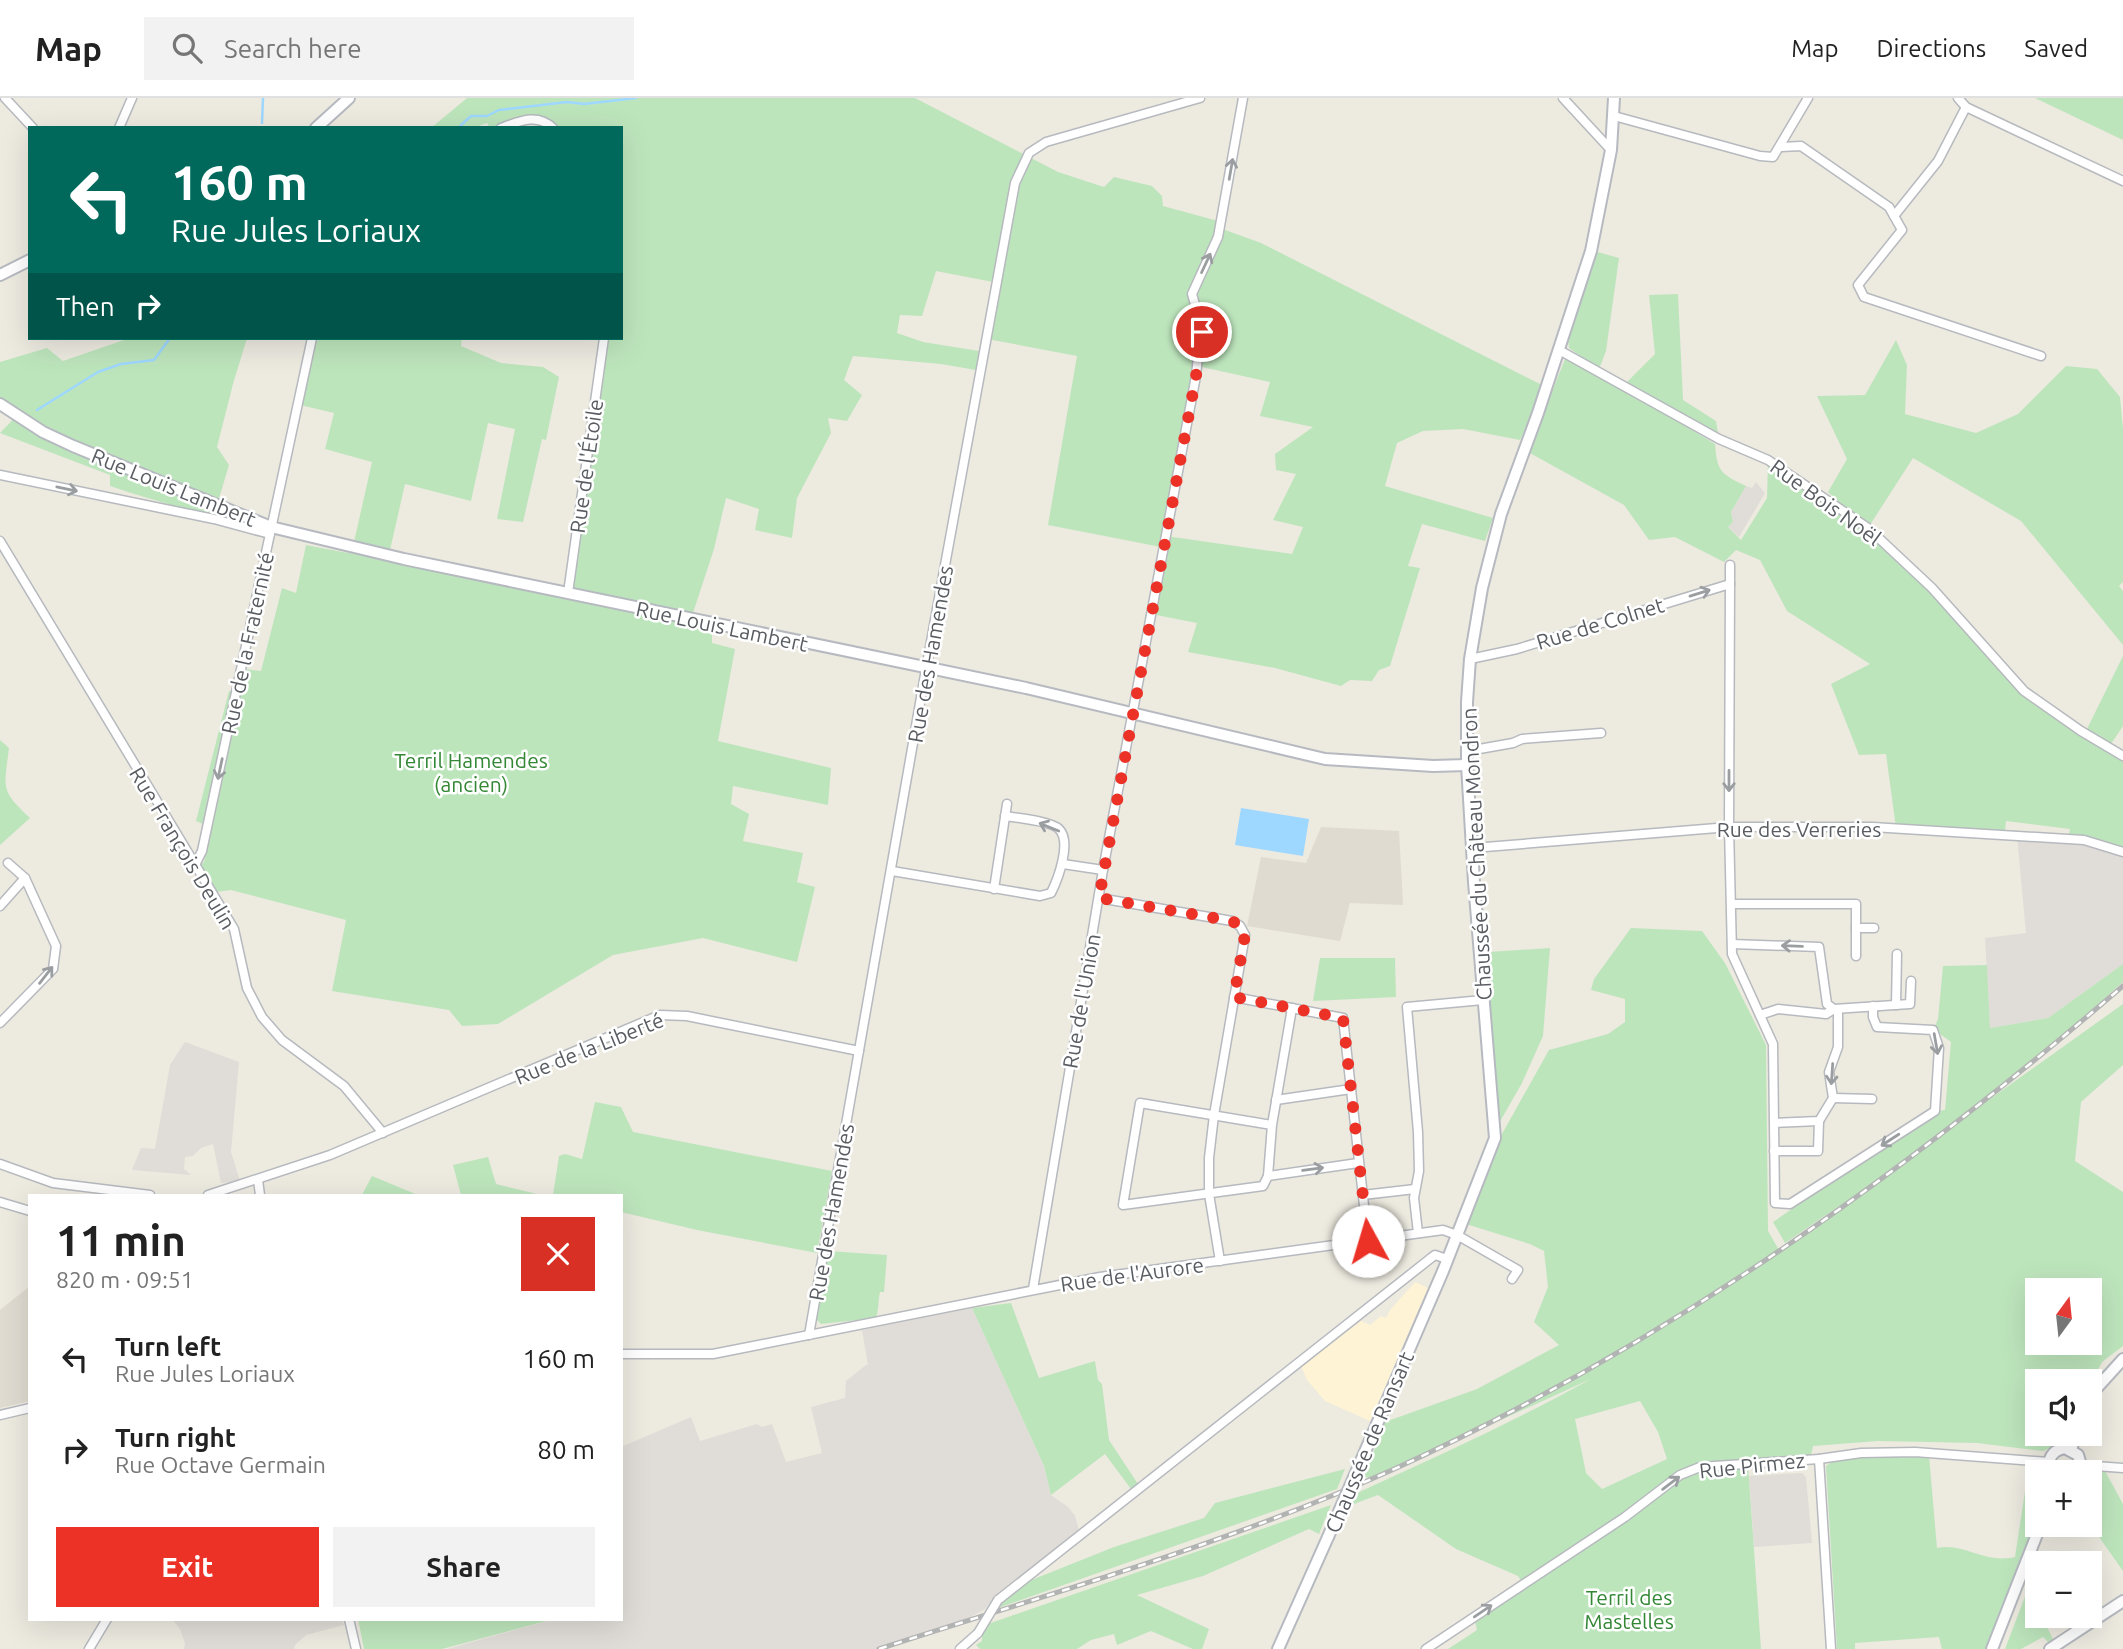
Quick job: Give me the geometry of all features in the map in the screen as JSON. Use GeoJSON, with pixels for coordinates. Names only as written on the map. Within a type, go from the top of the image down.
{"type":"FeatureCollection","features":[{"type":"Feature","properties":{"kind":"main road"},"geometry":{"type":"LineString","coordinates":[[318,126],[349,98]]}},
{"type":"Feature","properties":{"kind":"main road","name":"Chaussée du Château Mondron"},"geometry":{"type":"LineString","coordinates":[[1457,1235],[1495,1138],[1468,765],[1466,702],[1470,659],[1482,587],[1502,514],[1591,251],[1611,150],[1615,98]]}},
{"type":"Feature","properties":{"kind":"main road"},"geometry":{"type":"LineString","coordinates":[[0,275],[28,261]]}},
{"type":"Feature","properties":{"kind":"main road","name":"Rue Louis Lambert"},"geometry":{"type":"LineString","coordinates":[[0,404],[50,435],[270,531],[1132,712],[1325,758],[1433,766],[1468,765]]}},
{"type":"Feature","properties":{"kind":"main road","name":"Chaussée de Ransart"},"geometry":{"type":"LineString","coordinates":[[1278,1649],[1457,1235]]}},
{"type":"Feature","properties":{"kind":"main road"},"geometry":{"type":"LineString","coordinates":[[2102,1382],[2123,1359]]}},
{"type":"Feature","properties":{"kind":"main road"},"geometry":{"type":"LineString","coordinates":[[2052,1460],[2055,1451],[2065,1448],[2078,1455],[2079,1460]]}},
{"type":"Feature","properties":{"kind":"main road"},"geometry":{"type":"LineString","coordinates":[[1992,1649],[2035,1537]]}},
{"type":"Feature","properties":{"kind":"main road"},"geometry":{"type":"LineString","coordinates":[[2050,1649],[2123,1601]]}},
{"type":"Feature","properties":{"kind":"street"},"geometry":{"type":"LineString","coordinates":[[5,98],[31,126]]}},
{"type":"Feature","properties":{"kind":"street"},"geometry":{"type":"LineString","coordinates":[[120,126],[132,98]]}},
{"type":"Feature","properties":{"kind":"street","name":"Rue des Hamendes"},"geometry":{"type":"LineString","coordinates":[[809,1335],[1015,183],[1029,152],[1046,142],[1200,98]]}},
{"type":"Feature","properties":{"kind":"street","name":"Rue de l'Union"},"geometry":{"type":"LineString","coordinates":[[1033,1289],[1103,870],[1196,376],[1202,325],[1193,299],[1193,290],[1218,237],[1243,98]]}},
{"type":"Feature","properties":{"kind":"street"},"geometry":{"type":"LineString","coordinates":[[1563,98],[1611,150]]}},
{"type":"Feature","properties":{"kind":"street"},"geometry":{"type":"LineString","coordinates":[[1614,116],[1760,156],[1773,157],[1781,148],[1787,132],[1808,98]]}},
{"type":"Feature","properties":{"kind":"street"},"geometry":{"type":"LineString","coordinates":[[1958,98],[1966,107],[2123,181]]}},
{"type":"Feature","properties":{"kind":"street"},"geometry":{"type":"LineString","coordinates":[[1894,216],[1938,161],[1966,107]]}},
{"type":"Feature","properties":{"kind":"street"},"geometry":{"type":"LineString","coordinates":[[507,126],[530,119],[546,121],[551,126]]}},
{"type":"Feature","properties":{"kind":"street"},"geometry":{"type":"LineString","coordinates":[[1781,148],[1801,146],[1889,207],[1902,230],[1858,285],[1864,297],[2041,356]]}},
{"type":"Feature","properties":{"kind":"street","name":"Rue de la Fraternité"},"geometry":{"type":"LineString","coordinates":[[195,865],[202,851],[312,340]]}},
{"type":"Feature","properties":{"kind":"street","name":"Rue de l'Étoile"},"geometry":{"type":"LineString","coordinates":[[568,593],[604,340]]}},
{"type":"Feature","properties":{"kind":"street","name":"Rue Bois Noël"},"geometry":{"type":"LineString","coordinates":[[1559,350],[1719,439],[1768,460],[1868,528],[1932,588],[2024,691],[2081,731],[2123,756]]}},
{"type":"Feature","properties":{"kind":"street"},"geometry":{"type":"LineString","coordinates":[[0,475],[270,531]]}},
{"type":"Feature","properties":{"kind":"street","name":"Rue François Deulin"},"geometry":{"type":"LineString","coordinates":[[0,541],[234,929],[247,988],[262,1017],[282,1041],[344,1086],[383,1133]]}},
{"type":"Feature","properties":{"kind":"street"},"geometry":{"type":"LineString","coordinates":[[1730,565],[1729,827],[1732,954],[1773,1044],[1775,1203],[1790,1204],[1935,1111],[1939,1048],[1933,1030],[1877,1027],[1873,1006]]}},
{"type":"Feature","properties":{"kind":"street","name":"Rue de Colnet"},"geometry":{"type":"LineString","coordinates":[[1470,659],[1517,649],[1730,584]]}},
{"type":"Feature","properties":{"kind":"street"},"geometry":{"type":"LineString","coordinates":[[1468,751],[1522,739],[1601,733]]}},
{"type":"Feature","properties":{"kind":"street"},"geometry":{"type":"LineString","coordinates":[[993,889],[1007,804]]}},
{"type":"Feature","properties":{"kind":"street"},"geometry":{"type":"LineString","coordinates":[[891,871],[1040,896],[1051,893],[1063,864],[1064,839],[1060,830],[1050,824],[1005,816]]}},
{"type":"Feature","properties":{"kind":"street","name":"Rue des Verreries"},"geometry":{"type":"LineString","coordinates":[[1473,848],[1729,827],[1872,827],[2084,840],[2123,852]]}},
{"type":"Feature","properties":{"kind":"street"},"geometry":{"type":"LineString","coordinates":[[0,1023],[53,968],[56,946],[25,878],[8,863]]}},
{"type":"Feature","properties":{"kind":"street"},"geometry":{"type":"LineString","coordinates":[[1063,864],[1103,870]]}},
{"type":"Feature","properties":{"kind":"street"},"geometry":{"type":"LineString","coordinates":[[0,906],[25,878]]}},
{"type":"Feature","properties":{"kind":"street"},"geometry":{"type":"LineString","coordinates":[[1099,898],[1232,921],[1240,926],[1245,935],[1209,1158],[1209,1194],[1220,1261]]}},
{"type":"Feature","properties":{"kind":"street"},"geometry":{"type":"LineString","coordinates":[[1732,904],[1856,904],[1856,956]]}},
{"type":"Feature","properties":{"kind":"street"},"geometry":{"type":"LineString","coordinates":[[1856,928],[1874,928]]}},
{"type":"Feature","properties":{"kind":"street"},"geometry":{"type":"LineString","coordinates":[[1732,944],[1819,947],[1827,1004],[1838,1012],[1838,1047],[1829,1072],[1833,1098],[1819,1121],[1818,1151],[1774,1151]]}},
{"type":"Feature","properties":{"kind":"street"},"geometry":{"type":"LineString","coordinates":[[1896,1004],[1897,954]]}},
{"type":"Feature","properties":{"kind":"street"},"geometry":{"type":"LineString","coordinates":[[1760,1014],[1778,1009],[1826,1014],[1833,1009],[1910,1004],[1911,981]]}},
{"type":"Feature","properties":{"kind":"street"},"geometry":{"type":"LineString","coordinates":[[1234,997],[1343,1018],[1368,1241]]}},
{"type":"Feature","properties":{"kind":"street"},"geometry":{"type":"LineString","coordinates":[[1418,1233],[1414,1198],[1419,1171],[1418,1132],[1407,1007],[1483,1000]]}},
{"type":"Feature","properties":{"kind":"street"},"geometry":{"type":"LineString","coordinates":[[1272,1125],[1140,1103],[1123,1205],[1263,1186],[1268,1176],[1272,1125],[1292,1008]]}},
{"type":"Feature","properties":{"kind":"street","name":"Rue de la Liberté"},"geometry":{"type":"LineString","coordinates":[[258,1180],[330,1155],[660,1015],[687,1016],[859,1051]]}},
{"type":"Feature","properties":{"kind":"street"},"geometry":{"type":"LineString","coordinates":[[1276,1100],[1351,1089]]}},
{"type":"Feature","properties":{"kind":"street"},"geometry":{"type":"LineString","coordinates":[[1833,1098],[1872,1099]]}},
{"type":"Feature","properties":{"kind":"street"},"geometry":{"type":"LineString","coordinates":[[1775,1123],[1819,1121]]}},
{"type":"Feature","properties":{"kind":"street"},"geometry":{"type":"LineString","coordinates":[[1268,1176],[1358,1163]]}},
{"type":"Feature","properties":{"kind":"street"},"geometry":{"type":"LineString","coordinates":[[0,1164],[53,1183],[140,1194]]}},
{"type":"Feature","properties":{"kind":"street"},"geometry":{"type":"LineString","coordinates":[[211,1194],[258,1180],[260,1194]]}},
{"type":"Feature","properties":{"kind":"street"},"geometry":{"type":"LineString","coordinates":[[77,1194],[83,1188]]}},
{"type":"Feature","properties":{"kind":"street"},"geometry":{"type":"LineString","coordinates":[[1363,1195],[1415,1189]]}},
{"type":"Feature","properties":{"kind":"street"},"geometry":{"type":"LineString","coordinates":[[0,1202],[28,1210]]}},
{"type":"Feature","properties":{"kind":"street","name":"Rue de l'Aurore"},"geometry":{"type":"LineString","coordinates":[[623,1354],[713,1354],[1100,1277],[1443,1230],[1457,1235]]}},
{"type":"Feature","properties":{"kind":"street"},"geometry":{"type":"LineString","coordinates":[[1457,1235],[1518,1270],[1512,1279]]}},
{"type":"Feature","properties":{"kind":"street"},"geometry":{"type":"LineString","coordinates":[[960,1649],[978,1633],[998,1600],[1431,1258],[1435,1255],[1447,1259]]}},
{"type":"Feature","properties":{"kind":"street"},"geometry":{"type":"LineString","coordinates":[[0,1415],[28,1408]]}},
{"type":"Feature","properties":{"kind":"street","name":"Rue Pirmez"},"geometry":{"type":"LineString","coordinates":[[1426,1649],[1625,1517],[1681,1475],[1700,1467],[1819,1459],[1861,1453],[1915,1452],[2025,1464]]}},
{"type":"Feature","properties":{"kind":"street"},"geometry":{"type":"LineString","coordinates":[[1819,1459],[1830,1649]]}},
{"type":"Feature","properties":{"kind":"street"},"geometry":{"type":"LineString","coordinates":[[2102,1468],[2123,1468]]}},
{"type":"Feature","properties":{"kind":"street"},"geometry":{"type":"LineString","coordinates":[[89,1649],[106,1621]]}},
{"type":"Feature","properties":{"kind":"street"},"geometry":{"type":"LineString","coordinates":[[349,1621],[356,1649]]}},
{"type":"Feature","properties":{"kind":"shaded area"},"geometry":{"type":"Polygon","coordinates":[[[1756,482],[1765,493],[1739,537],[1728,527],[1733,522],[1731,512],[1746,486],[1752,488],[1756,482]]]}},
{"type":"Feature","properties":{"kind":"shaded area"},"geometry":{"type":"Polygon","coordinates":[[[1321,827],[1399,831],[1403,905],[1350,903],[1340,941],[1247,926],[1261,857],[1306,863],[1321,827]]]}},
{"type":"Feature","properties":{"kind":"shaded area"},"geometry":{"type":"Polygon","coordinates":[[[2017,836],[2084,840],[2123,852],[2123,964],[2048,1018],[1990,1028],[1985,938],[2026,933],[2017,836]]]}},
{"type":"Feature","properties":{"kind":"shaded area"},"geometry":{"type":"Polygon","coordinates":[[[185,1042],[239,1062],[231,1152],[240,1181],[221,1183],[213,1144],[201,1148],[193,1156],[185,1157],[184,1169],[191,1175],[132,1170],[141,1148],[155,1149],[170,1065],[185,1042]]]}},
{"type":"Feature","properties":{"kind":"shaded area"},"geometry":{"type":"Polygon","coordinates":[[[1415,1282],[1428,1288],[1370,1421],[1325,1401],[1307,1380],[1301,1366],[1361,1321],[1370,1325],[1381,1316],[1386,1318],[1415,1282]]]}},
{"type":"Feature","properties":{"kind":"shaded area"},"geometry":{"type":"Polygon","coordinates":[[[28,1288],[28,1401],[0,1408],[0,1310],[28,1288]]]}},
{"type":"Feature","properties":{"kind":"shaded area"},"geometry":{"type":"Polygon","coordinates":[[[972,1308],[1044,1466],[1051,1495],[1068,1507],[1075,1516],[1079,1530],[996,1595],[985,1609],[958,1624],[880,1649],[447,1649],[548,1621],[623,1621],[623,1446],[691,1417],[700,1441],[757,1424],[762,1427],[772,1424],[786,1462],[822,1453],[811,1407],[845,1398],[846,1381],[868,1365],[862,1330],[972,1308]]]}},
{"type":"Feature","properties":{"kind":"shaded area"},"geometry":{"type":"Polygon","coordinates":[[[1802,1473],[1806,1477],[1812,1543],[1754,1547],[1749,1476],[1802,1473]]]}},
{"type":"Feature","properties":{"kind":"shaded area"},"geometry":{"type":"Polygon","coordinates":[[[174,1621],[343,1621],[344,1625],[306,1635],[294,1649],[184,1649],[185,1643],[174,1621]]]}},
{"type":"Feature","properties":{"kind":"green space","name":"Terril Hamendes (ancien)"},"geometry":{"type":"Polygon","coordinates":[[[467,98],[915,98],[1058,172],[1104,187],[1114,177],[1152,186],[1162,196],[1163,206],[1218,221],[1217,227],[1261,243],[1546,387],[1520,440],[1463,429],[1423,431],[1397,443],[1385,486],[1493,518],[1485,541],[1422,524],[1408,566],[1420,568],[1390,666],[1379,670],[1372,681],[1350,680],[1341,686],[1275,668],[1188,652],[1197,623],[1151,614],[1166,536],[1292,554],[1303,527],[1273,520],[1296,474],[1276,470],[1275,454],[1313,427],[1260,416],[1270,382],[1202,367],[1200,350],[1161,547],[1048,525],[1077,356],[987,339],[998,268],[993,282],[936,271],[922,316],[900,315],[897,333],[923,342],[979,351],[976,370],[853,356],[844,380],[862,395],[847,421],[828,418],[831,433],[797,498],[792,538],[755,530],[759,509],[726,498],[714,549],[691,619],[712,627],[712,643],[735,649],[718,741],[831,768],[828,805],[733,786],[731,804],[749,814],[743,841],[803,853],[797,882],[815,887],[797,962],[703,938],[613,955],[498,1024],[462,1026],[449,1010],[332,991],[346,920],[231,890],[216,892],[198,866],[204,862],[213,817],[208,817],[203,824],[196,821],[229,691],[240,693],[245,669],[261,671],[282,588],[296,593],[306,545],[348,553],[354,551],[578,598],[572,584],[570,558],[600,340],[623,340],[623,126],[551,126],[542,118],[526,115],[499,126],[489,126],[487,123],[479,126],[433,126],[467,98]]]}},
{"type":"Feature","properties":{"kind":"green space"},"geometry":{"type":"Polygon","coordinates":[[[2035,98],[2123,98],[2123,140],[2035,98]]]}},
{"type":"Feature","properties":{"kind":"green space"},"geometry":{"type":"Polygon","coordinates":[[[1594,251],[1619,258],[1606,351],[1599,369],[1569,348],[1568,339],[1594,251]]]}},
{"type":"Feature","properties":{"kind":"green space"},"geometry":{"type":"Polygon","coordinates":[[[1678,294],[1683,400],[1716,421],[1719,439],[1625,384],[1655,354],[1649,295],[1678,294]]]}},
{"type":"Feature","properties":{"kind":"green space"},"geometry":{"type":"Polygon","coordinates":[[[124,340],[246,340],[217,447],[229,465],[217,505],[220,510],[266,534],[110,486],[110,475],[0,433],[20,412],[0,398],[0,362],[47,348],[63,361],[124,340]]]}},
{"type":"Feature","properties":{"kind":"green space"},"geometry":{"type":"Polygon","coordinates":[[[315,340],[462,340],[461,346],[501,363],[543,367],[559,377],[546,440],[542,439],[523,522],[497,519],[515,429],[488,423],[471,501],[405,484],[390,550],[354,542],[372,462],[325,449],[334,413],[300,405],[315,340]]]}},
{"type":"Feature","properties":{"kind":"green space"},"geometry":{"type":"Polygon","coordinates":[[[1896,340],[1907,365],[1905,414],[1976,433],[2018,414],[2066,366],[2097,369],[2120,397],[2123,429],[2123,582],[2119,586],[2123,591],[2123,645],[2021,521],[1913,458],[1868,528],[1936,592],[2024,690],[2085,733],[2123,656],[2123,726],[2109,747],[2123,756],[2123,850],[2077,834],[2069,834],[2070,829],[2006,821],[2005,831],[1896,828],[1886,754],[1859,755],[1831,684],[1870,664],[1787,611],[1760,560],[1736,550],[1724,562],[1675,537],[1649,540],[1624,505],[1528,452],[1567,354],[1715,444],[1717,461],[1722,471],[1746,486],[1731,512],[1733,522],[1728,527],[1741,540],[1767,498],[1768,460],[1862,522],[1828,492],[1847,459],[1817,396],[1865,395],[1896,340]]]}},
{"type":"Feature","properties":{"kind":"green space"},"geometry":{"type":"Polygon","coordinates":[[[0,740],[9,748],[6,788],[13,801],[30,818],[0,845],[0,740]]]}},
{"type":"Feature","properties":{"kind":"green space","name":"Terril des Mastelles"},"geometry":{"type":"Polygon","coordinates":[[[1631,928],[1702,931],[1725,963],[1766,1045],[1768,1231],[1779,1250],[1842,1204],[1785,1243],[1773,1222],[1935,1111],[1945,1110],[1951,1042],[1940,1034],[1936,1035],[1935,1026],[1943,966],[1987,965],[1990,1028],[2048,1018],[2123,964],[2123,982],[2039,1057],[1969,1114],[2123,1004],[2123,1065],[2081,1102],[2075,1161],[2123,1192],[2123,1346],[2102,1362],[2098,1369],[2025,1369],[2025,1446],[2054,1446],[2043,1451],[1977,1443],[1878,1441],[1813,1446],[1811,1455],[1748,1465],[1761,1649],[1448,1649],[1477,1630],[1475,1621],[1524,1585],[1518,1576],[1456,1549],[1378,1495],[1351,1505],[1357,1493],[1504,1424],[1591,1379],[1373,1478],[1364,1477],[1385,1422],[1477,1389],[1559,1345],[1534,1322],[1548,1287],[1544,1251],[1466,1224],[1502,1134],[1549,1050],[1608,1034],[1625,1022],[1625,999],[1591,990],[1594,979],[1631,928]],[[1640,1401],[1575,1419],[1586,1473],[1602,1489],[1667,1459],[1658,1432],[1640,1401]]]}},
{"type":"Feature","properties":{"kind":"green space"},"geometry":{"type":"Polygon","coordinates":[[[1550,948],[1543,1036],[1522,1083],[1498,1125],[1488,999],[1489,952],[1550,948]]]}},
{"type":"Feature","properties":{"kind":"green space"},"geometry":{"type":"Polygon","coordinates":[[[1320,958],[1395,958],[1396,997],[1313,1001],[1320,958]]]}},
{"type":"Feature","properties":{"kind":"green space"},"geometry":{"type":"Polygon","coordinates":[[[595,1102],[621,1107],[633,1132],[832,1171],[817,1253],[623,1212],[623,1194],[553,1194],[559,1156],[565,1154],[582,1159],[595,1102]]]}},
{"type":"Feature","properties":{"kind":"green space"},"geometry":{"type":"Polygon","coordinates":[[[488,1157],[496,1184],[537,1194],[461,1194],[453,1165],[488,1157]]]}},
{"type":"Feature","properties":{"kind":"green space"},"geometry":{"type":"Polygon","coordinates":[[[372,1176],[416,1194],[363,1194],[372,1176]]]}},
{"type":"Feature","properties":{"kind":"green space"},"geometry":{"type":"Polygon","coordinates":[[[828,1251],[887,1255],[884,1292],[880,1292],[876,1318],[821,1324],[816,1319],[828,1251]]]}},
{"type":"Feature","properties":{"kind":"green space"},"geometry":{"type":"Polygon","coordinates":[[[1011,1303],[1039,1378],[1095,1361],[1098,1380],[1102,1384],[1109,1440],[1138,1484],[1131,1489],[1105,1454],[1051,1495],[1044,1466],[972,1308],[1011,1303]]]}},
{"type":"Feature","properties":{"kind":"green space"},"geometry":{"type":"Polygon","coordinates":[[[1929,1455],[1937,1548],[1956,1548],[1993,1558],[2015,1557],[2025,1491],[2025,1537],[2030,1537],[1986,1649],[1942,1649],[1939,1637],[1855,1643],[1855,1649],[1837,1649],[1826,1466],[1840,1456],[1929,1455]]]}},
{"type":"Feature","properties":{"kind":"green space"},"geometry":{"type":"Polygon","coordinates":[[[1345,1469],[1337,1489],[998,1608],[1019,1585],[1114,1547],[1204,1518],[1215,1503],[1345,1469]]]}},
{"type":"Feature","properties":{"kind":"green space"},"geometry":{"type":"Polygon","coordinates":[[[2105,1471],[2123,1504],[2123,1571],[2099,1537],[2102,1537],[2102,1472],[2105,1471]]]}},
{"type":"Feature","properties":{"kind":"green space"},"geometry":{"type":"Polygon","coordinates":[[[1331,1505],[1319,1534],[1309,1529],[1203,1576],[1137,1595],[1209,1629],[1202,1649],[1193,1649],[1151,1631],[1117,1645],[1114,1634],[1091,1640],[1077,1649],[980,1649],[976,1645],[982,1641],[988,1624],[1331,1505]]]}},
{"type":"Feature","properties":{"kind":"green space"},"geometry":{"type":"Polygon","coordinates":[[[2025,1596],[2025,1628],[2048,1628],[2054,1641],[2050,1644],[2043,1637],[2021,1649],[2005,1649],[2025,1596]]]}},
{"type":"Feature","properties":{"kind":"green space"},"geometry":{"type":"Polygon","coordinates":[[[358,1621],[547,1621],[442,1649],[364,1649],[358,1621]]]}},
{"type":"Feature","properties":{"kind":"water"},"geometry":{"type":"Polygon","coordinates":[[[1241,808],[1309,819],[1303,856],[1235,845],[1241,808]]]}},
{"type":"Feature","properties":{"kind":"waterway"},"geometry":{"type":"LineString","coordinates":[[262,123],[263,98]]}},
{"type":"Feature","properties":{"kind":"waterway"},"geometry":{"type":"LineString","coordinates":[[460,126],[471,116],[487,116],[499,110],[636,98]]}},
{"type":"Feature","properties":{"kind":"waterway"},"geometry":{"type":"LineString","coordinates":[[37,410],[98,372],[121,364],[154,360],[169,340]]}},
{"type":"Feature","properties":{"kind":"railway"},"geometry":{"type":"LineString","coordinates":[[879,1649],[1138,1566],[1266,1521],[1392,1470],[1491,1422],[1588,1370],[1683,1314],[1775,1254],[1953,1125],[2123,986]]}},
{"type":"Feature","properties":{"kind":"route"},"geometry":{"type":"LineString","coordinates":[[1202,332],[1099,898],[1232,921],[1240,926],[1245,935],[1234,997],[1343,1018],[1368,1241]]}}]}
